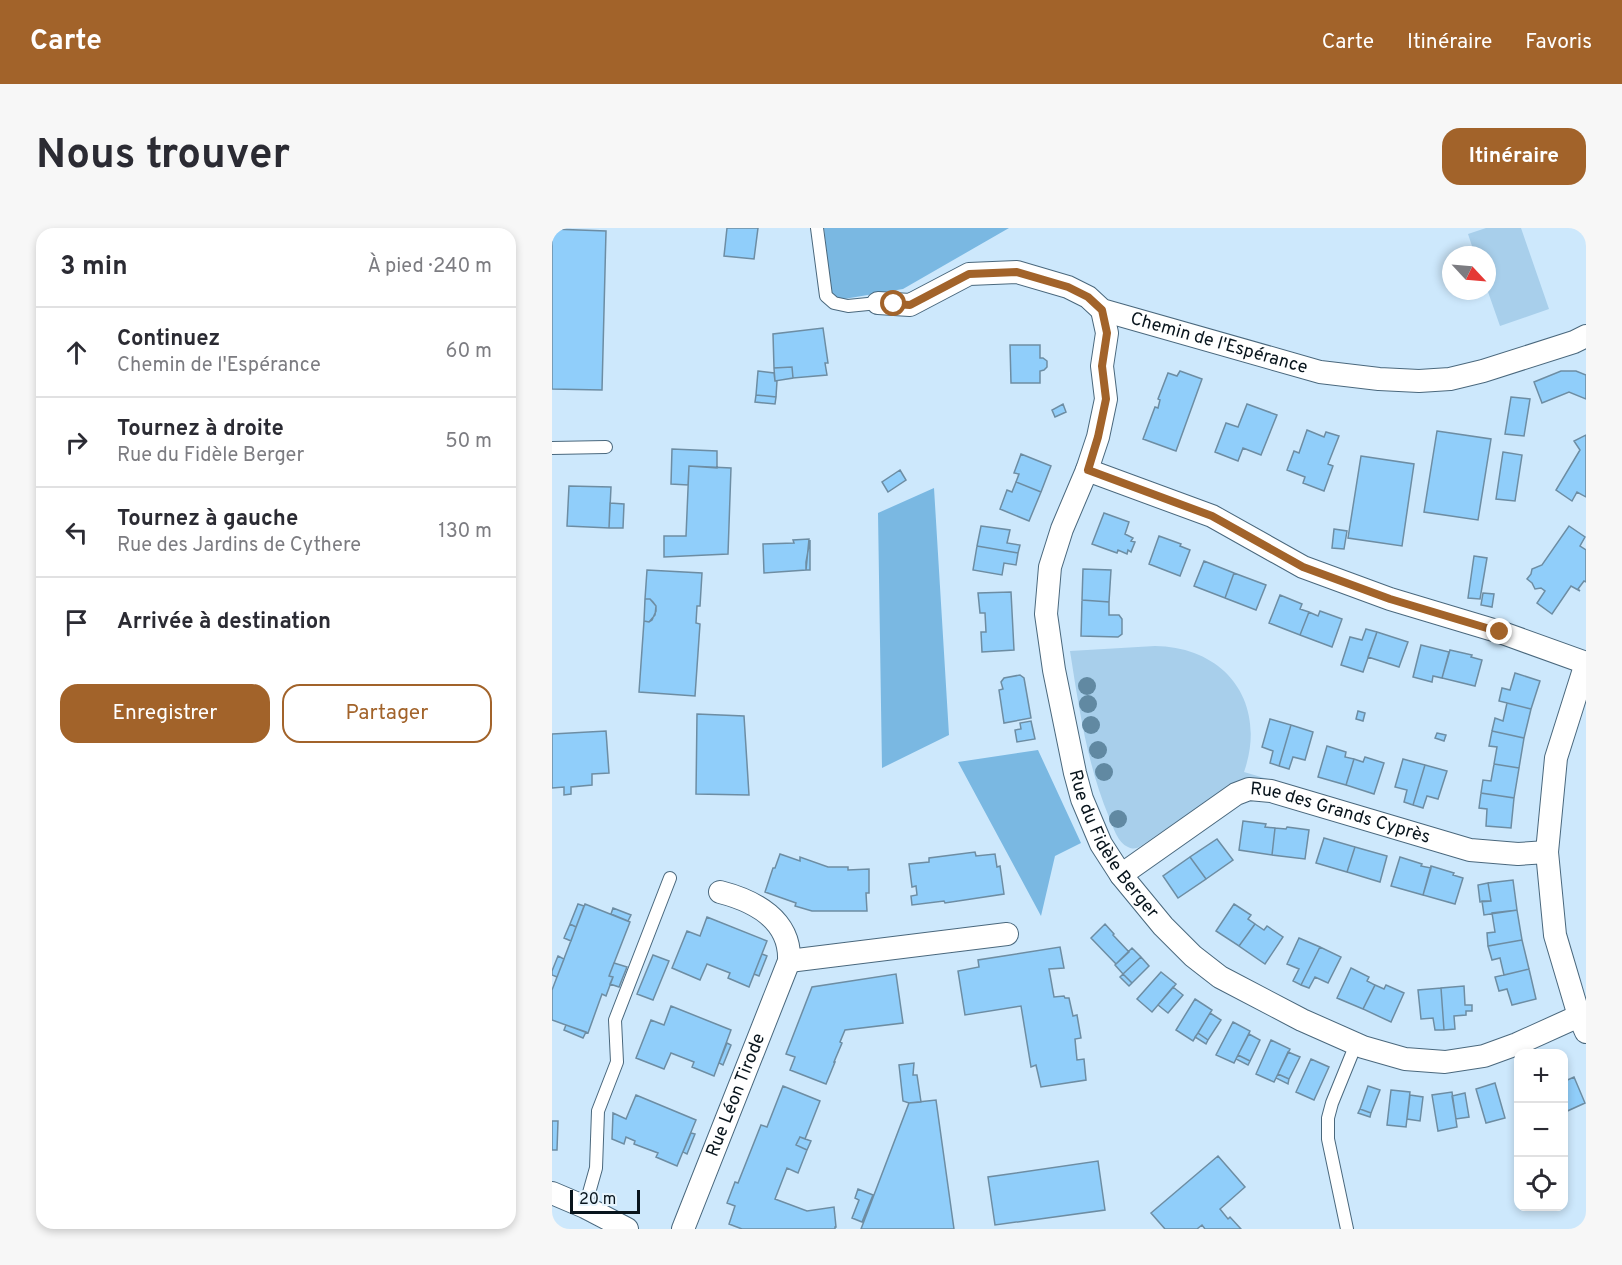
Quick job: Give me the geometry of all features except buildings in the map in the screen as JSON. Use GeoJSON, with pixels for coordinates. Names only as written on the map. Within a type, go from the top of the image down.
{"type":"FeatureCollection","features":[{"type":"Feature","properties":{"kind":"street","name":"Chemin de l'Espérance"},"geometry":{"type":"LineString","coordinates":[[878,303],[910,305],[969,274],[1017,272],[1068,287],[1088,297],[1102,310],[1320,372],[1419,381],[1450,378],[1482,371],[1564,346],[1586,336]]}},
{"type":"Feature","properties":{"kind":"street","name":"Rue du Fidèle Berger"},"geometry":{"type":"LineString","coordinates":[[1102,310],[1107,333],[1102,366],[1106,399],[1088,470],[1062,530],[1050,567],[1046,614],[1056,682],[1082,800],[1101,844],[1121,875],[1162,926],[1220,978],[1302,1020],[1356,1044],[1405,1059],[1445,1062],[1484,1056],[1582,1024]]}},
{"type":"Feature","properties":{"kind":"street"},"geometry":{"type":"LineString","coordinates":[[1088,470],[1212,516],[1303,567],[1390,599],[1500,632],[1586,663],[1556,758],[1547,852],[1555,935],[1582,1024]]}},
{"type":"Feature","properties":{"kind":"street","name":"Rue des Grands Cyprès"},"geometry":{"type":"LineString","coordinates":[[1121,875],[1236,794],[1249,789],[1271,791],[1470,850],[1518,854],[1547,852]]}},
{"type":"Feature","properties":{"kind":"street"},"geometry":{"type":"LineString","coordinates":[[720,892],[741,897],[771,916],[779,925],[790,950],[789,961],[1008,934]]}},
{"type":"Feature","properties":{"kind":"street","name":"Rue Léon Tirode"},"geometry":{"type":"LineString","coordinates":[[683,1229],[789,961]]}},
{"type":"Feature","properties":{"kind":"street"},"geometry":{"type":"LineString","coordinates":[[552,1193],[627,1229]]}},
{"type":"Feature","properties":{"kind":"lane","name":"Chemin de l'Espérance"},"geometry":{"type":"LineString","coordinates":[[817,228],[826,296],[834,303],[848,306],[878,303]]}},
{"type":"Feature","properties":{"kind":"lane"},"geometry":{"type":"LineString","coordinates":[[552,448],[606,447]]}},
{"type":"Feature","properties":{"kind":"lane"},"geometry":{"type":"LineString","coordinates":[[585,1207],[596,1168],[598,1111],[617,1062],[615,1020],[670,878]]}},
{"type":"Feature","properties":{"kind":"lane"},"geometry":{"type":"LineString","coordinates":[[1347,1229],[1328,1139],[1328,1118],[1356,1044]]}},
{"type":"Feature","properties":{"kind":"shaded area"},"geometry":{"type":"Polygon","coordinates":[[[824,228],[1009,228],[903,289],[844,299],[835,297],[831,293],[824,228]]]}},
{"type":"Feature","properties":{"kind":"shaded area"},"geometry":{"type":"Polygon","coordinates":[[[1486,228],[1521,228],[1549,309],[1500,326],[1491,300],[1496,300],[1496,246],[1472,246],[1468,234],[1486,228]]]}},
{"type":"Feature","properties":{"kind":"shaded area"},"geometry":{"type":"Polygon","coordinates":[[[934,488],[949,735],[882,768],[878,513],[934,488]]]}},
{"type":"Feature","properties":{"kind":"shaded area"},"geometry":{"type":"Polygon","coordinates":[[[1155,646],[1180,649],[1202,656],[1221,668],[1235,684],[1245,702],[1250,723],[1250,747],[1244,772],[1275,781],[1227,787],[1141,846],[1132,848],[1124,845],[1116,834],[1101,797],[1085,736],[1070,651],[1155,646]]]}},
{"type":"Feature","properties":{"kind":"shaded area"},"geometry":{"type":"Polygon","coordinates":[[[1038,750],[1081,843],[1055,856],[1041,916],[958,762],[1038,750]]]}},
{"type":"Feature","properties":{"kind":"route"},"geometry":{"type":"LineString","coordinates":[[894,304],[910,305],[969,274],[1017,272],[1068,287],[1088,297],[1102,310],[1107,333],[1102,366],[1106,399],[1088,470],[1212,516],[1303,567],[1390,599],[1500,632]]}}]}
